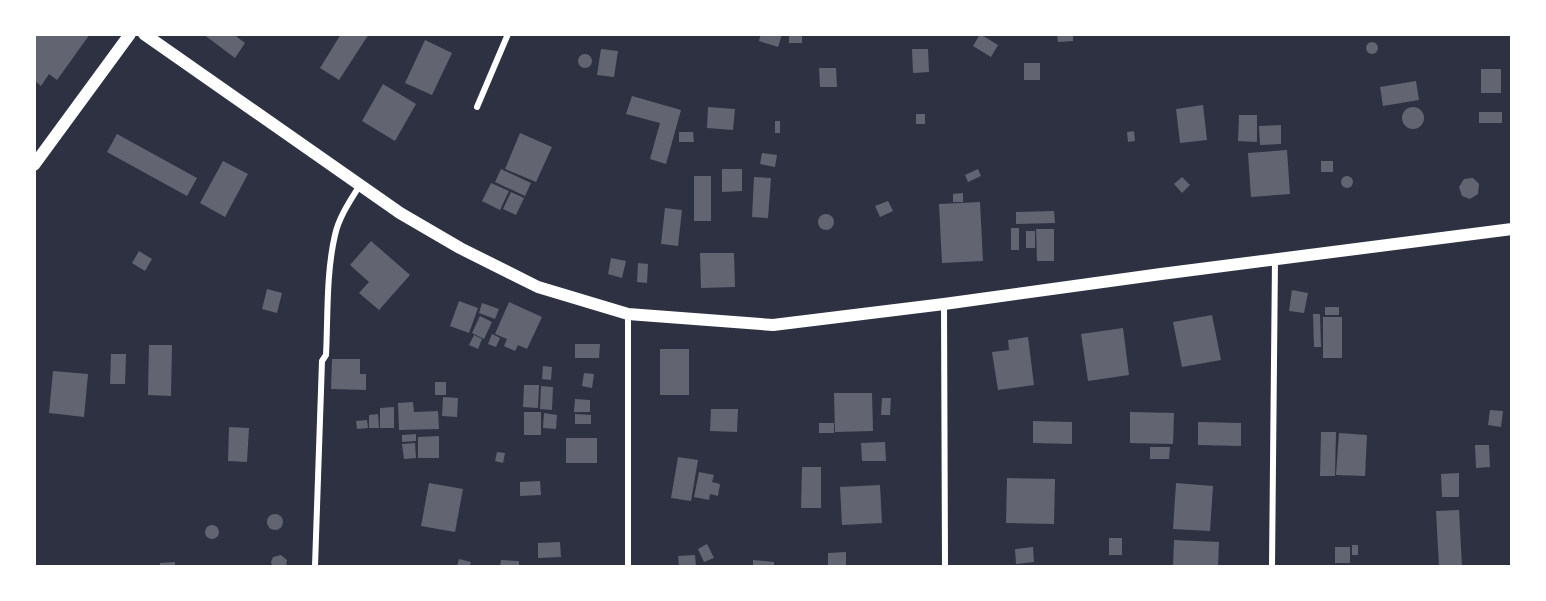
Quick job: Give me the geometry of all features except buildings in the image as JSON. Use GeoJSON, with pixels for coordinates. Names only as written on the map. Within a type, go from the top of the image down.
{"type":"FeatureCollection","features":[{"type":"Feature","properties":{"kind":"main road"},"geometry":{"type":"LineString","coordinates":[[34,165],[130,34]]}},
{"type":"Feature","properties":{"kind":"main road"},"geometry":{"type":"LineString","coordinates":[[144,34],[409,219],[460,248],[538,287],[628,314],[772,325],[1512,229]]}},
{"type":"Feature","properties":{"kind":"street"},"geometry":{"type":"LineString","coordinates":[[477,108],[508,34]]}},
{"type":"Feature","properties":{"kind":"street"},"geometry":{"type":"LineString","coordinates":[[315,567],[322,361],[326,355],[330,265],[335,233],[346,207],[360,185]]}},
{"type":"Feature","properties":{"kind":"street"},"geometry":{"type":"LineString","coordinates":[[1272,567],[1275,259]]}},
{"type":"Feature","properties":{"kind":"street"},"geometry":{"type":"LineString","coordinates":[[944,304],[945,567]]}},
{"type":"Feature","properties":{"kind":"street"},"geometry":{"type":"LineString","coordinates":[[628,314],[628,567]]}}]}
